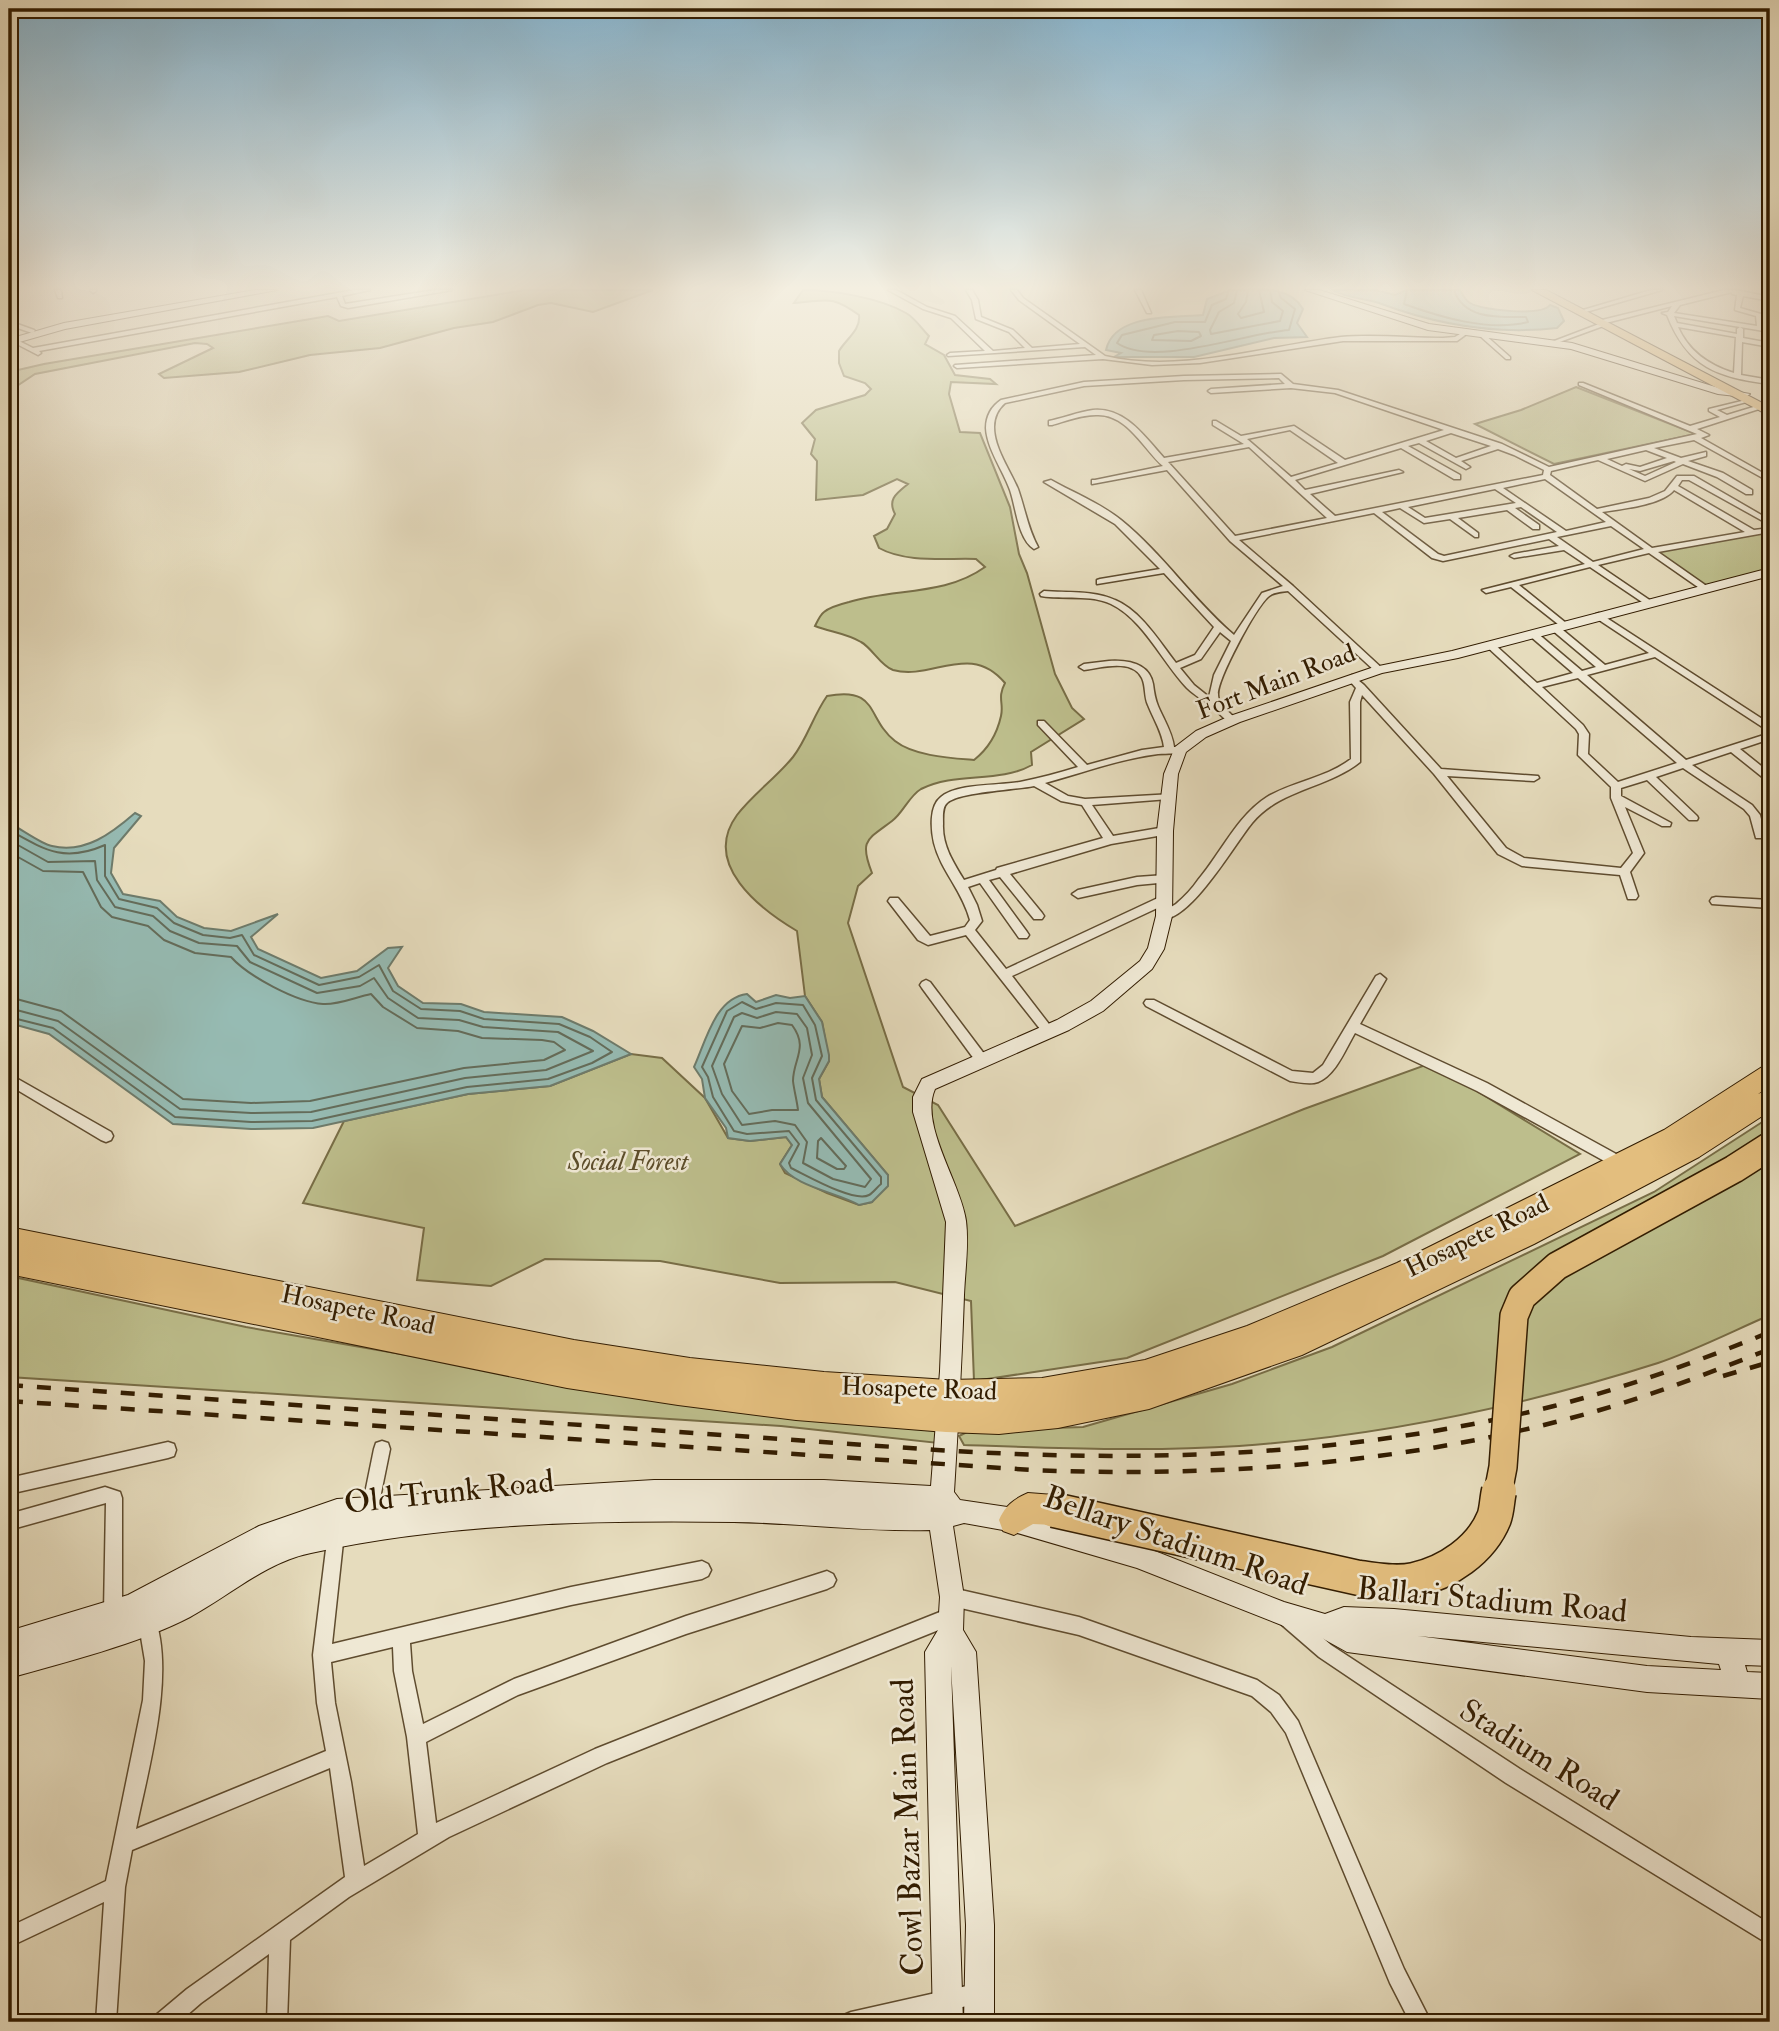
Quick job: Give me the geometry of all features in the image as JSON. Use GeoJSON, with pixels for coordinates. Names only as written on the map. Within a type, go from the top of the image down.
{"type":"FeatureCollection","features":[{"type":"Feature","properties":{"kind":"highway"},"geometry":{"type":"LineString","coordinates":[[1723,385],[1758,403]]}},
{"type":"Feature","properties":{"kind":"highway","name":"Hosapete Road"},"geometry":{"type":"LineString","coordinates":[[9,1262],[566,1374],[796,1406],[947,1406],[1042,1392],[1158,1369],[1250,1338],[1406,1272],[1622,1164],[1674,1137],[1770,1074]]}},
{"type":"Feature","properties":{"kind":"highway","name":"Hosapete Road"},"geometry":{"type":"LineString","coordinates":[[9,1239],[574,1354],[690,1372],[824,1386],[947,1406],[999,1419],[1084,1409],[1149,1395],[1292,1346],[1525,1236],[1690,1150],[1770,1099]]}},
{"type":"Feature","properties":{"kind":"highway"},"geometry":{"type":"LineString","coordinates":[[1014,1520],[1028,1508],[1054,1510],[1359,1578],[1390,1582],[1414,1580],[1449,1567],[1472,1551],[1494,1518],[1503,1467],[1514,1316],[1522,1297],[1557,1266],[1734,1170],[1770,1146]]}},
{"type":"Feature","properties":{"kind":"street"},"geometry":{"type":"LineString","coordinates":[[1034,547],[1026,533],[1015,494],[990,430],[997,404],[1011,398],[1080,385]]}},
{"type":"Feature","properties":{"kind":"street"},"geometry":{"type":"LineString","coordinates":[[1233,539],[1496,486],[1597,457],[1705,434],[1583,385]]}},
{"type":"Feature","properties":{"kind":"street"},"geometry":{"type":"LineString","coordinates":[[1700,385],[1758,403]]}},
{"type":"Feature","properties":{"kind":"street"},"geometry":{"type":"LineString","coordinates":[[1211,391],[1291,387],[1336,391],[1530,457],[1598,511],[1705,589]]}},
{"type":"Feature","properties":{"kind":"street"},"geometry":{"type":"LineString","coordinates":[[1692,428],[1725,418],[1758,403]]}},
{"type":"Feature","properties":{"kind":"street"},"geometry":{"type":"LineString","coordinates":[[1725,418],[1711,410],[1758,403]]}},
{"type":"Feature","properties":{"kind":"street"},"geometry":{"type":"LineString","coordinates":[[1052,423],[1097,412],[1112,413],[1131,426],[1233,539],[1379,670]]}},
{"type":"Feature","properties":{"kind":"street"},"geometry":{"type":"LineString","coordinates":[[1216,422],[1251,445],[1333,519]]}},
{"type":"Feature","properties":{"kind":"street"},"geometry":{"type":"LineString","coordinates":[[1241,439],[1291,428],[1345,464]]}},
{"type":"Feature","properties":{"kind":"street"},"geometry":{"type":"LineString","coordinates":[[1289,480],[1450,432]]}},
{"type":"Feature","properties":{"kind":"street"},"geometry":{"type":"LineString","coordinates":[[1696,438],[1770,480]]}},
{"type":"Feature","properties":{"kind":"street"},"geometry":{"type":"LineString","coordinates":[[1421,441],[1466,467]]}},
{"type":"Feature","properties":{"kind":"street"},"geometry":{"type":"LineString","coordinates":[[1095,482],[1251,445]]}},
{"type":"Feature","properties":{"kind":"street"},"geometry":{"type":"LineString","coordinates":[[1402,446],[1457,477]]}},
{"type":"Feature","properties":{"kind":"street"},"geometry":{"type":"LineString","coordinates":[[1454,461],[1499,446]]}},
{"type":"Feature","properties":{"kind":"street"},"geometry":{"type":"LineString","coordinates":[[1643,446],[1678,461],[1729,473],[1747,468]]}},
{"type":"Feature","properties":{"kind":"street"},"geometry":{"type":"LineString","coordinates":[[1607,455],[1635,469],[1703,454]]}},
{"type":"Feature","properties":{"kind":"street"},"geometry":{"type":"LineString","coordinates":[[1597,457],[1645,479],[1678,461]]}},
{"type":"Feature","properties":{"kind":"street"},"geometry":{"type":"LineString","coordinates":[[1302,493],[1399,472]]}},
{"type":"Feature","properties":{"kind":"street"},"geometry":{"type":"LineString","coordinates":[[1729,473],[1749,492]]}},
{"type":"Feature","properties":{"kind":"street"},"geometry":{"type":"LineString","coordinates":[[1598,511],[1651,500],[1668,493],[1680,478],[1691,478],[1770,524]]}},
{"type":"Feature","properties":{"kind":"street"},"geometry":{"type":"LineString","coordinates":[[1048,482],[1120,523],[1167,570],[1218,628],[1236,641]]}},
{"type":"Feature","properties":{"kind":"street"},"geometry":{"type":"LineString","coordinates":[[1496,486],[1565,534]]}},
{"type":"Feature","properties":{"kind":"street"},"geometry":{"type":"LineString","coordinates":[[1673,486],[1753,533]]}},
{"type":"Feature","properties":{"kind":"street"},"geometry":{"type":"LineString","coordinates":[[1726,497],[1770,487]]}},
{"type":"Feature","properties":{"kind":"street"},"geometry":{"type":"LineString","coordinates":[[1402,506],[1420,520],[1520,505]]}},
{"type":"Feature","properties":{"kind":"street"},"geometry":{"type":"LineString","coordinates":[[1508,507],[1536,527]]}},
{"type":"Feature","properties":{"kind":"street"},"geometry":{"type":"LineString","coordinates":[[1376,511],[1443,559],[1614,523]]}},
{"type":"Feature","properties":{"kind":"street"},"geometry":{"type":"LineString","coordinates":[[1452,517],[1475,535]]}},
{"type":"Feature","properties":{"kind":"street"},"geometry":{"type":"LineString","coordinates":[[1486,590],[1652,550],[1753,533],[1770,524]]}},
{"type":"Feature","properties":{"kind":"street"},"geometry":{"type":"LineString","coordinates":[[1551,537],[1648,603]]}},
{"type":"Feature","properties":{"kind":"street"},"geometry":{"type":"LineString","coordinates":[[1514,556],[1566,547]]}},
{"type":"Feature","properties":{"kind":"street"},"geometry":{"type":"LineString","coordinates":[[1100,582],[1167,570]]}},
{"type":"Feature","properties":{"kind":"street","name":"Fort Main Road"},"geometry":{"type":"LineString","coordinates":[[951,1616],[935,1511],[951,1371],[956,1222],[950,1196],[927,1135],[922,1097],[929,1084],[1097,1006],[1146,965],[1156,949],[1164,908],[1165,831],[1175,750],[1232,720],[1356,682],[1379,670],[1490,645],[1770,572]]}},
{"type":"Feature","properties":{"kind":"street"},"geometry":{"type":"LineString","coordinates":[[1514,585],[1604,668]]}},
{"type":"Feature","properties":{"kind":"street"},"geometry":{"type":"LineString","coordinates":[[1216,705],[1213,691],[1215,684],[1236,641],[1264,596],[1290,588]]}},
{"type":"Feature","properties":{"kind":"street"},"geometry":{"type":"LineString","coordinates":[[1044,594],[1100,599],[1116,604],[1176,666],[1199,696],[1216,705],[1232,720]]}},
{"type":"Feature","properties":{"kind":"street"},"geometry":{"type":"LineString","coordinates":[[1599,616],[1770,728]]}},
{"type":"Feature","properties":{"kind":"street"},"geometry":{"type":"LineString","coordinates":[[1176,666],[1198,657],[1218,628]]}},
{"type":"Feature","properties":{"kind":"street"},"geometry":{"type":"LineString","coordinates":[[1533,634],[1684,764],[1748,807],[1755,815],[1760,835]]}},
{"type":"Feature","properties":{"kind":"street"},"geometry":{"type":"LineString","coordinates":[[1490,645],[1580,727],[1584,734],[1583,755],[1616,786],[1616,798],[1639,853],[1624,872]]}},
{"type":"Feature","properties":{"kind":"street"},"geometry":{"type":"LineString","coordinates":[[1536,686],[1655,653]]}},
{"type":"Feature","properties":{"kind":"street"},"geometry":{"type":"LineString","coordinates":[[894,901],[925,940],[932,941],[974,926],[975,917],[939,849],[939,804],[943,798],[958,793],[1036,783],[1175,750],[1152,705],[1147,679],[1143,673],[1117,663],[1084,667]]}},
{"type":"Feature","properties":{"kind":"street"},"geometry":{"type":"LineString","coordinates":[[1356,682],[1438,772],[1484,831],[1513,858],[1535,864],[1624,872]]}},
{"type":"Feature","properties":{"kind":"street"},"geometry":{"type":"LineString","coordinates":[[1004,975],[1164,908],[1185,904],[1258,809],[1280,796],[1345,768],[1356,760],[1356,682]]}},
{"type":"Feature","properties":{"kind":"street"},"geometry":{"type":"LineString","coordinates":[[1041,723],[1086,769]]}},
{"type":"Feature","properties":{"kind":"street"},"geometry":{"type":"LineString","coordinates":[[1616,786],[1770,736]]}},
{"type":"Feature","properties":{"kind":"street"},"geometry":{"type":"LineString","coordinates":[[1733,749],[1770,778]]}},
{"type":"Feature","properties":{"kind":"street"},"geometry":{"type":"LineString","coordinates":[[1438,772],[1534,778]]}},
{"type":"Feature","properties":{"kind":"street"},"geometry":{"type":"LineString","coordinates":[[1648,775],[1693,818]]}},
{"type":"Feature","properties":{"kind":"street"},"geometry":{"type":"LineString","coordinates":[[1036,783],[1065,799],[1084,802],[1169,796]]}},
{"type":"Feature","properties":{"kind":"street"},"geometry":{"type":"LineString","coordinates":[[1616,798],[1666,823]]}},
{"type":"Feature","properties":{"kind":"street"},"geometry":{"type":"LineString","coordinates":[[1084,802],[1110,840]]}},
{"type":"Feature","properties":{"kind":"street"},"geometry":{"type":"LineString","coordinates":[[960,885],[1110,840],[1165,831]]}},
{"type":"Feature","properties":{"kind":"street"},"geometry":{"type":"LineString","coordinates":[[1001,872],[1038,916]]}},
{"type":"Feature","properties":{"kind":"street"},"geometry":{"type":"LineString","coordinates":[[1624,872],[1632,896]]}},
{"type":"Feature","properties":{"kind":"street"},"geometry":{"type":"LineString","coordinates":[[982,878],[1023,935]]}},
{"type":"Feature","properties":{"kind":"street"},"geometry":{"type":"LineString","coordinates":[[1078,894],[1137,881],[1165,879]]}},
{"type":"Feature","properties":{"kind":"street"},"geometry":{"type":"LineString","coordinates":[[1716,901],[1770,905]]}},
{"type":"Feature","properties":{"kind":"street"},"geometry":{"type":"LineString","coordinates":[[969,930],[1048,1031]]}},
{"type":"Feature","properties":{"kind":"street"},"geometry":{"type":"LineString","coordinates":[[1150,1003],[1290,1076],[1315,1078],[1327,1069],[1380,979]]}},
{"type":"Feature","properties":{"kind":"street"},"geometry":{"type":"LineString","coordinates":[[926,985],[981,1059]]}},
{"type":"Feature","properties":{"kind":"street"},"geometry":{"type":"LineString","coordinates":[[1352,1027],[1482,1087],[1622,1164]]}},
{"type":"Feature","properties":{"kind":"street"},"geometry":{"type":"LineString","coordinates":[[9,1079],[106,1136]]}},
{"type":"Feature","properties":{"kind":"street"},"geometry":{"type":"LineString","coordinates":[[370,1508],[382,1449]]}},
{"type":"Feature","properties":{"kind":"street"},"geometry":{"type":"LineString","coordinates":[[9,1486],[168,1450]]}},
{"type":"Feature","properties":{"kind":"street","name":"Old Trunk Road"},"geometry":{"type":"LineString","coordinates":[[9,1665],[146,1612],[255,1540],[296,1522],[337,1511],[654,1492],[824,1492],[935,1511]]}},
{"type":"Feature","properties":{"kind":"street"},"geometry":{"type":"LineString","coordinates":[[9,1522],[104,1495],[114,1498],[113,1612]]}},
{"type":"Feature","properties":{"kind":"street"},"geometry":{"type":"LineString","coordinates":[[337,1511],[322,1655],[326,1703],[356,1882]]}},
{"type":"Feature","properties":{"kind":"street","name":"Old Trunk Road"},"geometry":{"type":"LineString","coordinates":[[146,1612],[181,1608],[278,1552],[308,1541],[420,1524],[535,1513],[935,1511]]}},
{"type":"Feature","properties":{"kind":"street","name":"Bellary Stadium Road"},"geometry":{"type":"LineString","coordinates":[[935,1511],[964,1511],[1014,1520],[1137,1556],[1284,1614],[1325,1626]]}},
{"type":"Feature","properties":{"kind":"street"},"geometry":{"type":"LineString","coordinates":[[322,1655],[571,1596],[702,1570]]}},
{"type":"Feature","properties":{"kind":"street"},"geometry":{"type":"LineString","coordinates":[[416,1737],[514,1688],[686,1625],[827,1580]]}},
{"type":"Feature","properties":{"kind":"street"},"geometry":{"type":"LineString","coordinates":[[9,1643],[113,1612],[146,1612],[154,1661],[152,1700],[115,1887],[106,2022]]}},
{"type":"Feature","properties":{"kind":"street","name":"Stadium Road"},"geometry":{"type":"LineString","coordinates":[[1284,1614],[1303,1634],[1325,1651],[1390,1695],[1513,1776],[1770,1935]]}},
{"type":"Feature","properties":{"kind":"street"},"geometry":{"type":"LineString","coordinates":[[951,1616],[963,1653],[980,1925],[979,2022]]}},
{"type":"Feature","properties":{"kind":"street"},"geometry":{"type":"LineString","coordinates":[[163,2022],[194,1996],[280,1934],[356,1882],[428,1838],[602,1755],[951,1616],[1079,1626],[1257,1689],[1270,1698],[1283,1710],[1292,1727],[1397,1976],[1421,2022]]}},
{"type":"Feature","properties":{"kind":"street","name":"Cowl Bazar Main Road"},"geometry":{"type":"LineString","coordinates":[[948,2011],[938,1652],[951,1616]]}},
{"type":"Feature","properties":{"kind":"street","name":"Ballari Stadium Road"},"geometry":{"type":"LineString","coordinates":[[1325,1626],[1344,1619],[1394,1621],[1691,1650],[1770,1653]]}},
{"type":"Feature","properties":{"kind":"street","name":"Ballari Stadium Road"},"geometry":{"type":"LineString","coordinates":[[1325,1626],[1347,1639],[1647,1679],[1770,1686]]}},
{"type":"Feature","properties":{"kind":"street"},"geometry":{"type":"LineString","coordinates":[[401,1637],[407,1701],[416,1737],[428,1838]]}},
{"type":"Feature","properties":{"kind":"street"},"geometry":{"type":"LineString","coordinates":[[1727,1651],[1739,1685]]}},
{"type":"Feature","properties":{"kind":"street"},"geometry":{"type":"LineString","coordinates":[[124,1844],[337,1756]]}},
{"type":"Feature","properties":{"kind":"street"},"geometry":{"type":"LineString","coordinates":[[9,1937],[115,1887]]}},
{"type":"Feature","properties":{"kind":"street"},"geometry":{"type":"LineString","coordinates":[[277,2022],[280,1934]]}},
{"type":"Feature","properties":{"kind":"street"},"geometry":{"type":"LineString","coordinates":[[851,2022],[948,2011],[981,1993]]}},
{"type":"Feature","properties":{"kind":"green space"},"geometry":{"type":"Polygon","coordinates":[[[9,385],[19,385],[17,386],[9,398],[9,385]]]}},
{"type":"Feature","properties":{"kind":"green space","name":"Social Forest"},"geometry":{"type":"Polygon","coordinates":[[[867,385],[951,385],[949,394],[960,432],[980,433],[1010,507],[1019,554],[1027,573],[1055,674],[1072,708],[1084,719],[1031,752],[1032,765],[1019,771],[948,780],[917,792],[896,818],[876,832],[868,842],[866,854],[872,873],[858,886],[848,923],[903,1087],[938,1105],[1015,1226],[1304,1109],[1431,1063],[1580,1154],[1383,1256],[1127,1358],[974,1381],[971,1301],[895,1282],[780,1283],[660,1261],[545,1259],[491,1286],[417,1280],[424,1228],[303,1203],[344,1121],[468,1094],[550,1086],[631,1054],[662,1058],[705,1098],[728,1138],[750,1141],[786,1137],[792,1145],[780,1164],[785,1173],[859,1205],[872,1202],[888,1175],[822,1097],[819,1079],[829,1061],[822,1022],[805,996],[797,931],[752,898],[730,867],[726,851],[728,833],[737,815],[793,757],[827,696],[844,694],[864,700],[895,741],[912,750],[933,755],[974,760],[988,746],[997,729],[1002,711],[1001,693],[1005,683],[992,671],[964,663],[922,671],[893,670],[884,665],[861,642],[815,626],[823,613],[836,606],[953,583],[985,567],[976,559],[913,558],[879,548],[874,536],[887,529],[895,514],[893,500],[908,484],[897,479],[863,495],[816,500],[817,461],[811,454],[815,439],[802,423],[816,410],[865,395],[871,389],[867,385]]]}},
{"type":"Feature","properties":{"kind":"green space"},"geometry":{"type":"Polygon","coordinates":[[[1576,387],[1696,434],[1554,464],[1475,424],[1521,410],[1576,387]]]}},
{"type":"Feature","properties":{"kind":"green space"},"geometry":{"type":"Polygon","coordinates":[[[1770,529],[1770,571],[1705,587],[1654,551],[1770,529]]]}},
{"type":"Feature","properties":{"kind":"green space"},"geometry":{"type":"Polygon","coordinates":[[[1770,1117],[1770,1315],[1672,1358],[1607,1379],[1503,1406],[1398,1427],[1292,1441],[1205,1448],[1101,1449],[964,1445],[959,1436],[969,1431],[1083,1427],[1232,1384],[1332,1347],[1654,1192],[1770,1117]]]}},
{"type":"Feature","properties":{"kind":"green space"},"geometry":{"type":"Polygon","coordinates":[[[9,1276],[246,1327],[735,1412],[937,1423],[938,1443],[781,1426],[9,1377],[9,1276]]]}},
{"type":"Feature","properties":{"kind":"water"},"geometry":{"type":"Polygon","coordinates":[[[135,813],[141,816],[114,848],[111,873],[123,894],[160,901],[177,917],[204,928],[231,931],[278,914],[251,937],[258,949],[321,978],[357,971],[388,948],[402,947],[388,968],[398,986],[423,1003],[461,1004],[484,1012],[562,1017],[593,1031],[631,1054],[550,1086],[468,1094],[313,1128],[251,1129],[173,1124],[49,1034],[9,1023],[9,823],[47,845],[64,848],[97,840],[135,813]]]}},
{"type":"Feature","properties":{"kind":"water"},"geometry":{"type":"Polygon","coordinates":[[[747,994],[756,1002],[776,995],[790,998],[805,996],[822,1022],[829,1061],[819,1079],[822,1097],[888,1175],[888,1186],[872,1202],[859,1205],[805,1184],[787,1172],[780,1164],[792,1145],[786,1137],[750,1141],[728,1138],[726,1128],[705,1098],[702,1079],[694,1067],[719,1012],[736,997],[747,994]]]}},
{"type":"Feature","properties":{"kind":"railway"},"geometry":{"type":"LineString","coordinates":[[9,1385],[937,1450],[1093,1456],[1170,1455],[1324,1446],[1478,1423],[1554,1406],[1636,1382],[1770,1332]]}},
{"type":"Feature","properties":{"kind":"railway"},"geometry":{"type":"LineString","coordinates":[[9,1401],[1032,1470],[1103,1472],[1247,1469],[1390,1454],[1531,1428],[1665,1389],[1770,1349]]}},
{"type":"Feature","properties":{"kind":"railway"},"geometry":{"type":"LineString","coordinates":[[1723,1376],[1770,1362]]}}]}
